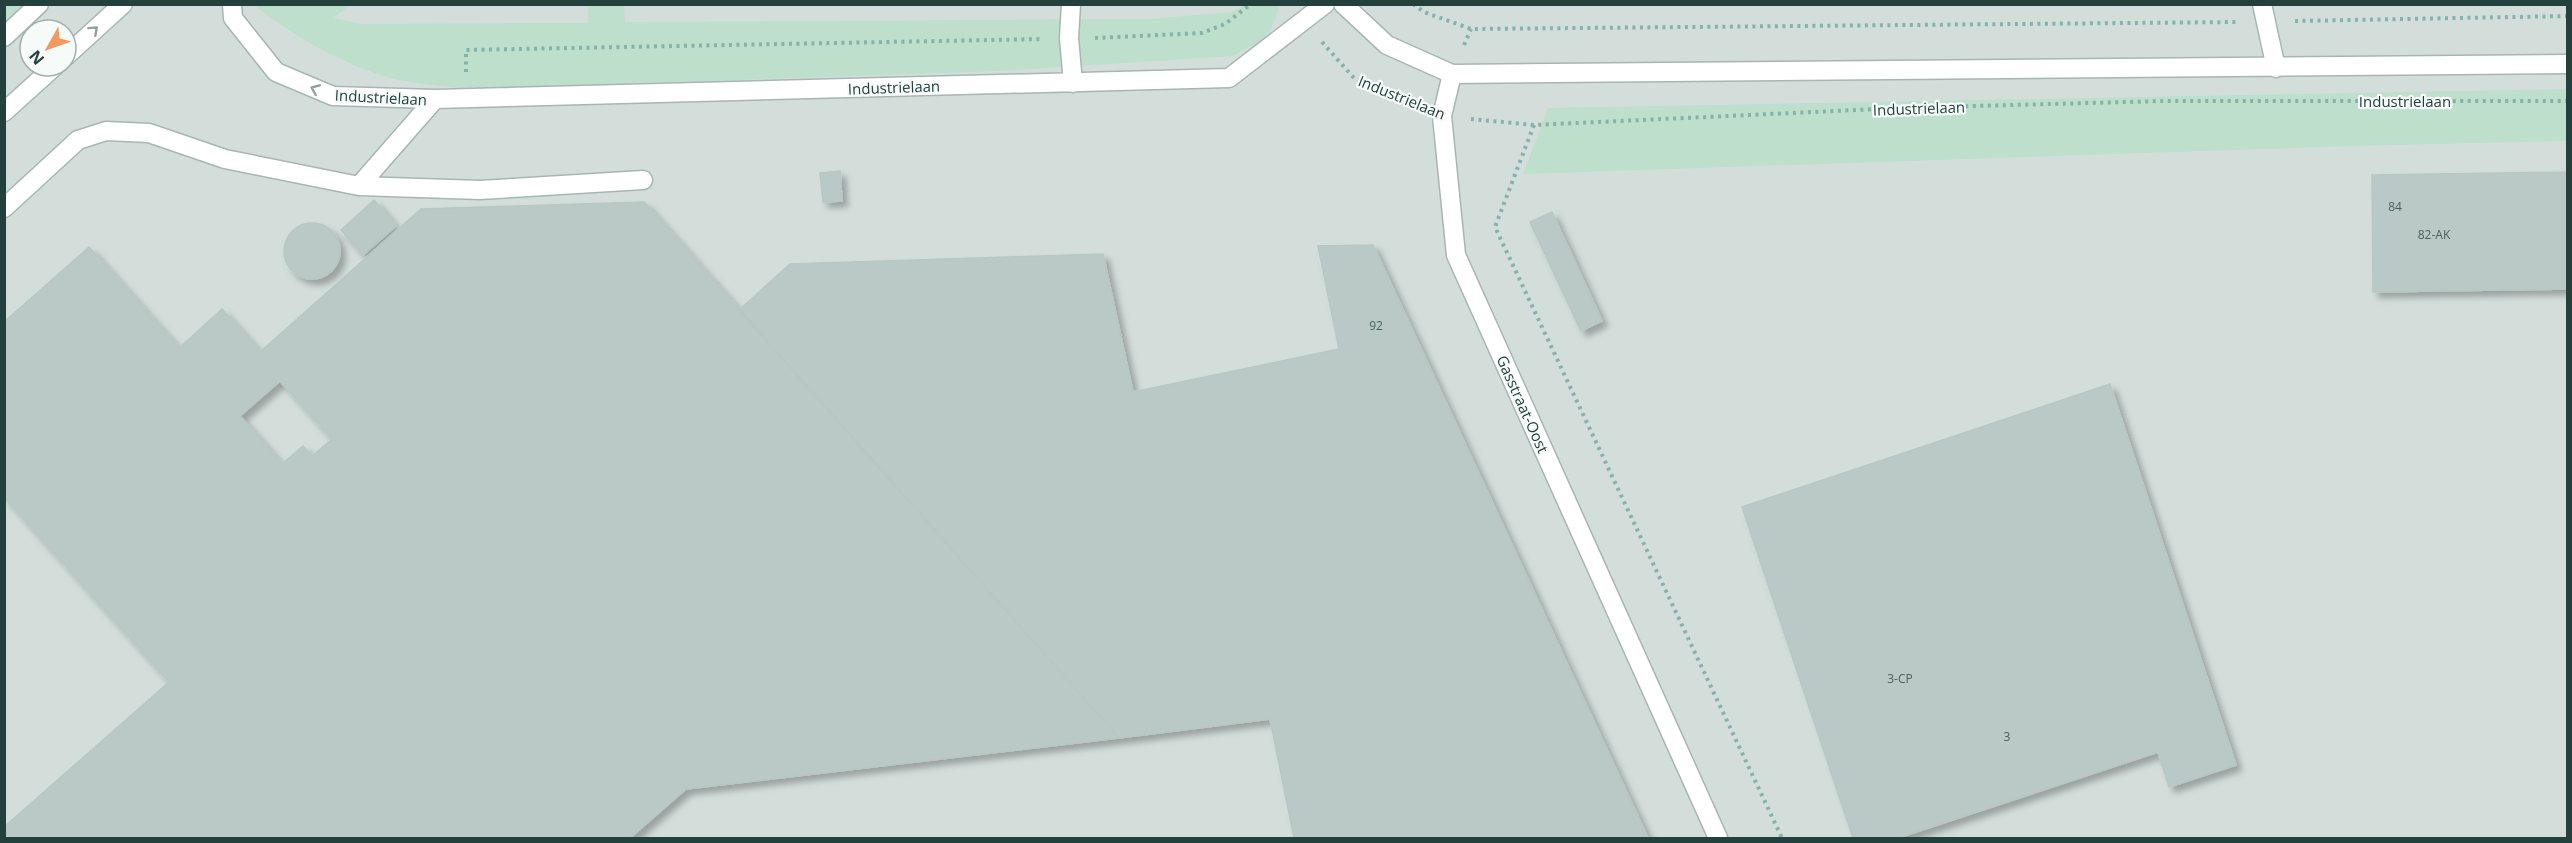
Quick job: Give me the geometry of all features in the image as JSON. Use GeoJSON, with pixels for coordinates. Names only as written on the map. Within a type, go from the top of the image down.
{"type":"FeatureCollection","features":[{"type":"Feature","properties":{"kind":"street"},"geometry":{"type":"LineString","coordinates":[[4,38],[39,4]]}},
{"type":"Feature","properties":{"kind":"street"},"geometry":{"type":"LineString","coordinates":[[78,45],[123,4]]}},
{"type":"Feature","properties":{"kind":"street","name":"Industrielaan"},"geometry":{"type":"LineString","coordinates":[[231,4],[233,18],[276,72],[333,96],[435,99],[1229,78],[1325,4]]}},
{"type":"Feature","properties":{"kind":"street"},"geometry":{"type":"LineString","coordinates":[[1071,4],[1069,38],[1073,83]]}},
{"type":"Feature","properties":{"kind":"street"},"geometry":{"type":"LineString","coordinates":[[1343,4],[1387,45],[1452,74],[2568,64]]}},
{"type":"Feature","properties":{"kind":"street"},"geometry":{"type":"LineString","coordinates":[[2264,13],[2276,68]]}},
{"type":"Feature","properties":{"kind":"street","name":"Gasstraat-Oost"},"geometry":{"type":"LineString","coordinates":[[1452,74],[1442,116],[1456,255],[1718,838]]}},
{"type":"Feature","properties":{"kind":"street"},"geometry":{"type":"LineString","coordinates":[[4,112],[42,78]]}},
{"type":"Feature","properties":{"kind":"street"},"geometry":{"type":"LineString","coordinates":[[359,186],[435,99]]}},
{"type":"Feature","properties":{"kind":"street"},"geometry":{"type":"LineString","coordinates":[[4,208],[78,140],[106,131],[150,134],[225,159],[359,186],[480,190],[643,180]]}},
{"type":"Feature","properties":{"kind":"path"},"geometry":{"type":"LineString","coordinates":[[466,99],[466,50],[1069,38],[1202,33],[1225,24],[1251,4]]}},
{"type":"Feature","properties":{"kind":"path"},"geometry":{"type":"LineString","coordinates":[[1413,4],[1424,12],[1471,29],[2264,13],[2568,16]]}},
{"type":"Feature","properties":{"kind":"path","name":"Industrielaan"},"geometry":{"type":"LineString","coordinates":[[1304,22],[1354,78],[1442,116],[1534,125],[1899,108],[2165,101],[2568,101]]}},
{"type":"Feature","properties":{"kind":"path"},"geometry":{"type":"LineString","coordinates":[[1534,125],[1495,227],[1782,838]]}},
{"type":"Feature","properties":{"kind":"shaded area"},"geometry":{"type":"Polygon","coordinates":[[[5,5],[2567,5],[2567,838],[5,838],[5,5]]]}},
{"type":"Feature","properties":{"kind":"green space"},"geometry":{"type":"Polygon","coordinates":[[[588,4],[624,5],[625,22],[1149,19],[1232,12],[1244,5],[1279,6],[1273,25],[1264,38],[1233,56],[1000,71],[467,89],[401,80],[363,69],[314,45],[254,5],[350,5],[333,18],[362,24],[588,23],[588,4]]]}},
{"type":"Feature","properties":{"kind":"green space"},"geometry":{"type":"Polygon","coordinates":[[[5,5],[34,5],[22,18],[18,18],[18,23],[5,37],[5,5]]]}},
{"type":"Feature","properties":{"kind":"green space"},"geometry":{"type":"Polygon","coordinates":[[[2567,89],[2567,141],[1523,174],[1548,108],[2567,89]]]}},
{"type":"Feature","properties":{"kind":"building"},"geometry":{"type":"Polygon","coordinates":[[[840,171],[842,201],[823,202],[820,173],[840,171]]]}},
{"type":"Feature","properties":{"kind":"building"},"geometry":{"type":"Polygon","coordinates":[[[2568,172],[2568,289],[2373,292],[2372,175],[2568,172]]]}},
{"type":"Feature","properties":{"kind":"building"},"geometry":{"type":"Polygon","coordinates":[[[374,200],[396,226],[363,255],[341,230],[374,200]]]}},
{"type":"Feature","properties":{"kind":"building"},"geometry":{"type":"Polygon","coordinates":[[[644,202],[1119,738],[686,789],[630,838],[4,838],[4,827],[169,682],[4,497],[4,322],[89,247],[179,348],[222,309],[260,352],[421,209],[644,202]],[[280,381],[240,416],[282,464],[303,446],[312,456],[332,439],[280,381]]]}},
{"type":"Feature","properties":{"kind":"building"},"geometry":{"type":"Polygon","coordinates":[[[1552,212],[1602,321],[1581,331],[1530,222],[1552,212]]]}},
{"type":"Feature","properties":{"kind":"building"},"geometry":{"type":"Polygon","coordinates":[[[306,223],[318,223],[332,231],[340,245],[338,262],[332,271],[318,279],[306,279],[289,267],[284,257],[284,245],[296,228],[306,223]]]}},
{"type":"Feature","properties":{"kind":"building"},"geometry":{"type":"Polygon","coordinates":[[[1373,245],[1648,838],[1294,838],[1270,719],[1119,738],[739,310],[790,264],[1103,254],[1133,392],[1339,349],[1318,246],[1373,245]]]}},
{"type":"Feature","properties":{"kind":"building"},"geometry":{"type":"Polygon","coordinates":[[[2110,384],[2236,765],[2169,787],[2158,752],[1898,838],[1853,838],[1742,507],[2110,384]]]}}]}
